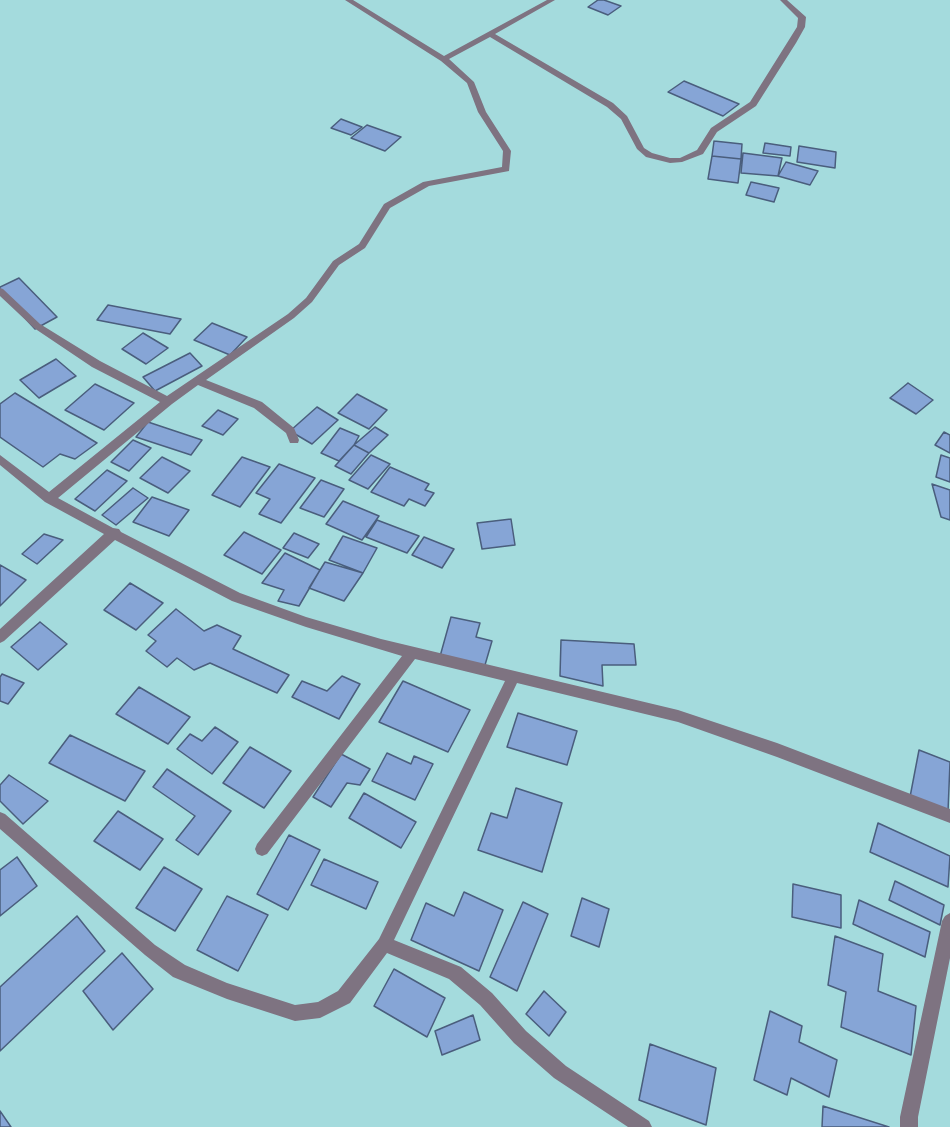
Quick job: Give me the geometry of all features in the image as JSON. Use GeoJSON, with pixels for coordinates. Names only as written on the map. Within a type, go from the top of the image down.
{"type":"FeatureCollection","features":[{"type":"Feature","properties":{"kind":"street"},"geometry":{"type":"LineString","coordinates":[[49,499],[168,401],[291,316],[309,300],[336,263],[362,246],[387,206],[426,184],[506,169],[507,151],[482,112],[470,82],[444,59],[348,0]]}},
{"type":"Feature","properties":{"kind":"street"},"geometry":{"type":"LineString","coordinates":[[444,59],[552,0]]}},
{"type":"Feature","properties":{"kind":"street"},"geometry":{"type":"LineString","coordinates":[[490,34],[610,105],[624,118],[641,149],[649,155],[670,161],[682,160],[700,152],[714,130],[753,104],[780,62],[803,21],[801,15],[783,0]]}},
{"type":"Feature","properties":{"kind":"street"},"geometry":{"type":"LineString","coordinates":[[0,291],[37,326],[96,364],[168,401]]}},
{"type":"Feature","properties":{"kind":"street"},"geometry":{"type":"LineString","coordinates":[[196,380],[258,405],[290,431],[294,440]]}},
{"type":"Feature","properties":{"kind":"street"},"geometry":{"type":"LineString","coordinates":[[0,459],[49,499],[115,532],[148,553],[236,597],[306,622],[412,653],[513,678],[565,687],[678,716],[777,750],[950,816]]}},
{"type":"Feature","properties":{"kind":"street"},"geometry":{"type":"LineString","coordinates":[[0,637],[115,532]]}},
{"type":"Feature","properties":{"kind":"street"},"geometry":{"type":"LineString","coordinates":[[262,849],[412,653]]}},
{"type":"Feature","properties":{"kind":"street"},"geometry":{"type":"LineString","coordinates":[[0,819],[150,950],[179,971],[227,991],[295,1013],[320,1010],[344,997],[384,944],[513,678]]}},
{"type":"Feature","properties":{"kind":"street"},"geometry":{"type":"LineString","coordinates":[[909,1127],[913,1095],[950,921]]}},
{"type":"Feature","properties":{"kind":"street"},"geometry":{"type":"LineString","coordinates":[[384,944],[455,973],[486,999],[520,1038],[560,1072],[643,1127]]}},
{"type":"Feature","properties":{"kind":"building"},"geometry":{"type":"Polygon","coordinates":[[[598,0],[621,6],[608,15],[588,7],[598,0]]]}},
{"type":"Feature","properties":{"kind":"building"},"geometry":{"type":"Polygon","coordinates":[[[684,81],[739,104],[723,116],[668,92],[684,81]]]}},
{"type":"Feature","properties":{"kind":"building"},"geometry":{"type":"Polygon","coordinates":[[[341,119],[362,127],[351,135],[331,128],[341,119]]]}},
{"type":"Feature","properties":{"kind":"building"},"geometry":{"type":"Polygon","coordinates":[[[367,125],[401,137],[385,151],[351,138],[367,125]]]}},
{"type":"Feature","properties":{"kind":"building"},"geometry":{"type":"Polygon","coordinates":[[[714,141],[742,144],[741,159],[712,156],[714,141]]]}},
{"type":"Feature","properties":{"kind":"building"},"geometry":{"type":"Polygon","coordinates":[[[765,143],[791,147],[790,156],[763,153],[765,143]]]}},
{"type":"Feature","properties":{"kind":"building"},"geometry":{"type":"Polygon","coordinates":[[[799,146],[836,152],[835,168],[797,162],[799,146]]]}},
{"type":"Feature","properties":{"kind":"building"},"geometry":{"type":"Polygon","coordinates":[[[743,153],[782,158],[778,176],[741,173],[743,153]]]}},
{"type":"Feature","properties":{"kind":"building"},"geometry":{"type":"Polygon","coordinates":[[[712,156],[741,159],[738,183],[708,179],[712,156]]]}},
{"type":"Feature","properties":{"kind":"building"},"geometry":{"type":"Polygon","coordinates":[[[786,162],[818,171],[810,185],[778,176],[786,162]]]}},
{"type":"Feature","properties":{"kind":"building"},"geometry":{"type":"Polygon","coordinates":[[[751,182],[779,188],[774,202],[746,195],[751,182]]]}},
{"type":"Feature","properties":{"kind":"building"},"geometry":{"type":"Polygon","coordinates":[[[19,278],[57,317],[35,329],[0,291],[0,287],[19,278]]]}},
{"type":"Feature","properties":{"kind":"building"},"geometry":{"type":"Polygon","coordinates":[[[108,305],[181,319],[170,334],[97,320],[108,305]]]}},
{"type":"Feature","properties":{"kind":"building"},"geometry":{"type":"Polygon","coordinates":[[[212,323],[247,337],[230,355],[194,340],[212,323]]]}},
{"type":"Feature","properties":{"kind":"building"},"geometry":{"type":"Polygon","coordinates":[[[143,333],[168,348],[146,364],[122,349],[143,333]]]}},
{"type":"Feature","properties":{"kind":"building"},"geometry":{"type":"Polygon","coordinates":[[[190,353],[202,366],[155,391],[143,377],[190,353]]]}},
{"type":"Feature","properties":{"kind":"building"},"geometry":{"type":"Polygon","coordinates":[[[56,359],[76,376],[39,398],[20,380],[56,359]]]}},
{"type":"Feature","properties":{"kind":"building"},"geometry":{"type":"Polygon","coordinates":[[[908,383],[933,400],[916,414],[890,398],[908,383]]]}},
{"type":"Feature","properties":{"kind":"building"},"geometry":{"type":"Polygon","coordinates":[[[95,384],[134,403],[104,430],[65,410],[95,384]]]}},
{"type":"Feature","properties":{"kind":"building"},"geometry":{"type":"Polygon","coordinates":[[[15,393],[97,443],[75,459],[60,454],[43,467],[0,437],[0,404],[15,393]]]}},
{"type":"Feature","properties":{"kind":"building"},"geometry":{"type":"Polygon","coordinates":[[[357,394],[387,410],[369,429],[338,413],[357,394]]]}},
{"type":"Feature","properties":{"kind":"building"},"geometry":{"type":"Polygon","coordinates":[[[317,407],[338,420],[312,444],[290,431],[317,407]]]}},
{"type":"Feature","properties":{"kind":"building"},"geometry":{"type":"Polygon","coordinates":[[[218,410],[238,419],[223,435],[202,426],[218,410]]]}},
{"type":"Feature","properties":{"kind":"building"},"geometry":{"type":"Polygon","coordinates":[[[148,422],[202,440],[191,455],[136,437],[148,422]]]}},
{"type":"Feature","properties":{"kind":"building"},"geometry":{"type":"Polygon","coordinates":[[[375,427],[388,435],[369,453],[354,445],[375,427]]]}},
{"type":"Feature","properties":{"kind":"building"},"geometry":{"type":"Polygon","coordinates":[[[340,428],[359,436],[339,461],[321,453],[340,428]]]}},
{"type":"Feature","properties":{"kind":"building"},"geometry":{"type":"Polygon","coordinates":[[[944,432],[950,435],[950,453],[935,445],[944,432]]]}},
{"type":"Feature","properties":{"kind":"building"},"geometry":{"type":"Polygon","coordinates":[[[133,440],[151,448],[129,471],[111,462],[133,440]]]}},
{"type":"Feature","properties":{"kind":"building"},"geometry":{"type":"Polygon","coordinates":[[[354,445],[369,453],[351,474],[335,466],[354,445]]]}},
{"type":"Feature","properties":{"kind":"building"},"geometry":{"type":"Polygon","coordinates":[[[371,455],[390,464],[368,489],[349,480],[371,455]]]}},
{"type":"Feature","properties":{"kind":"building"},"geometry":{"type":"Polygon","coordinates":[[[941,455],[950,458],[950,482],[936,477],[941,455]]]}},
{"type":"Feature","properties":{"kind":"building"},"geometry":{"type":"Polygon","coordinates":[[[162,457],[190,471],[168,493],[140,478],[162,457]]]}},
{"type":"Feature","properties":{"kind":"building"},"geometry":{"type":"Polygon","coordinates":[[[242,457],[270,467],[240,507],[212,495],[242,457]]]}},
{"type":"Feature","properties":{"kind":"building"},"geometry":{"type":"Polygon","coordinates":[[[279,464],[315,478],[281,523],[259,514],[270,499],[256,493],[279,464]]]}},
{"type":"Feature","properties":{"kind":"building"},"geometry":{"type":"Polygon","coordinates":[[[390,467],[429,484],[425,490],[434,493],[425,506],[409,499],[404,506],[371,492],[390,467]]]}},
{"type":"Feature","properties":{"kind":"building"},"geometry":{"type":"Polygon","coordinates":[[[107,470],[127,481],[95,511],[75,499],[107,470]]]}},
{"type":"Feature","properties":{"kind":"building"},"geometry":{"type":"Polygon","coordinates":[[[321,480],[344,489],[324,517],[300,508],[321,480]]]}},
{"type":"Feature","properties":{"kind":"building"},"geometry":{"type":"Polygon","coordinates":[[[932,484],[950,490],[950,520],[941,517],[932,484]]]}},
{"type":"Feature","properties":{"kind":"building"},"geometry":{"type":"Polygon","coordinates":[[[133,488],[148,498],[116,525],[102,515],[133,488]]]}},
{"type":"Feature","properties":{"kind":"building"},"geometry":{"type":"Polygon","coordinates":[[[152,497],[189,510],[169,536],[133,522],[152,497]]]}},
{"type":"Feature","properties":{"kind":"building"},"geometry":{"type":"Polygon","coordinates":[[[343,501],[379,516],[362,540],[326,524],[343,501]]]}},
{"type":"Feature","properties":{"kind":"building"},"geometry":{"type":"Polygon","coordinates":[[[511,519],[515,545],[482,549],[477,523],[511,519]]]}},
{"type":"Feature","properties":{"kind":"building"},"geometry":{"type":"Polygon","coordinates":[[[377,520],[419,536],[407,553],[366,537],[377,520]]]}},
{"type":"Feature","properties":{"kind":"building"},"geometry":{"type":"Polygon","coordinates":[[[244,532],[281,550],[262,574],[224,555],[244,532]]]}},
{"type":"Feature","properties":{"kind":"building"},"geometry":{"type":"Polygon","coordinates":[[[294,533],[319,544],[308,558],[283,548],[294,533]]]}},
{"type":"Feature","properties":{"kind":"building"},"geometry":{"type":"Polygon","coordinates":[[[44,534],[63,540],[37,564],[22,554],[44,534]]]}},
{"type":"Feature","properties":{"kind":"building"},"geometry":{"type":"Polygon","coordinates":[[[343,536],[377,548],[363,573],[329,560],[343,536]]]}},
{"type":"Feature","properties":{"kind":"building"},"geometry":{"type":"Polygon","coordinates":[[[424,537],[454,549],[442,568],[412,555],[424,537]]]}},
{"type":"Feature","properties":{"kind":"building"},"geometry":{"type":"Polygon","coordinates":[[[285,553],[320,570],[299,606],[278,601],[284,590],[262,583],[285,553]]]}},
{"type":"Feature","properties":{"kind":"building"},"geometry":{"type":"Polygon","coordinates":[[[325,562],[363,573],[344,601],[309,588],[325,562]]]}},
{"type":"Feature","properties":{"kind":"building"},"geometry":{"type":"Polygon","coordinates":[[[0,565],[26,580],[0,606],[0,565]]]}},
{"type":"Feature","properties":{"kind":"building"},"geometry":{"type":"Polygon","coordinates":[[[130,583],[163,603],[136,630],[104,610],[130,583]]]}},
{"type":"Feature","properties":{"kind":"building"},"geometry":{"type":"Polygon","coordinates":[[[176,609],[204,631],[217,625],[241,636],[233,649],[289,675],[277,693],[210,663],[194,670],[177,658],[167,667],[146,651],[156,641],[148,635],[176,609]]]}},
{"type":"Feature","properties":{"kind":"building"},"geometry":{"type":"Polygon","coordinates":[[[451,617],[480,623],[476,637],[492,641],[485,665],[439,660],[451,617]]]}},
{"type":"Feature","properties":{"kind":"building"},"geometry":{"type":"Polygon","coordinates":[[[40,622],[67,644],[38,670],[11,647],[40,622]]]}},
{"type":"Feature","properties":{"kind":"building"},"geometry":{"type":"Polygon","coordinates":[[[561,640],[634,644],[636,665],[602,665],[603,686],[560,676],[561,640]]]}},
{"type":"Feature","properties":{"kind":"building"},"geometry":{"type":"Polygon","coordinates":[[[2,674],[24,683],[8,704],[0,701],[2,674]]]}},
{"type":"Feature","properties":{"kind":"building"},"geometry":{"type":"Polygon","coordinates":[[[342,676],[360,684],[339,719],[292,697],[302,681],[327,691],[342,676]]]}},
{"type":"Feature","properties":{"kind":"building"},"geometry":{"type":"Polygon","coordinates":[[[403,681],[470,710],[448,752],[379,722],[403,681]]]}},
{"type":"Feature","properties":{"kind":"building"},"geometry":{"type":"Polygon","coordinates":[[[139,687],[190,717],[168,744],[116,714],[139,687]]]}},
{"type":"Feature","properties":{"kind":"building"},"geometry":{"type":"Polygon","coordinates":[[[518,713],[577,731],[567,765],[507,747],[518,713]]]}},
{"type":"Feature","properties":{"kind":"building"},"geometry":{"type":"Polygon","coordinates":[[[215,727],[238,742],[212,774],[177,749],[190,734],[202,741],[215,727]]]}},
{"type":"Feature","properties":{"kind":"building"},"geometry":{"type":"Polygon","coordinates":[[[70,735],[145,771],[125,801],[49,763],[70,735]]]}},
{"type":"Feature","properties":{"kind":"building"},"geometry":{"type":"Polygon","coordinates":[[[250,747],[291,771],[264,808],[223,783],[250,747]]]}},
{"type":"Feature","properties":{"kind":"building"},"geometry":{"type":"Polygon","coordinates":[[[919,750],[950,762],[948,812],[910,797],[919,750]]]}},
{"type":"Feature","properties":{"kind":"building"},"geometry":{"type":"Polygon","coordinates":[[[387,753],[411,764],[414,756],[433,764],[415,800],[372,781],[387,753]]]}},
{"type":"Feature","properties":{"kind":"building"},"geometry":{"type":"Polygon","coordinates":[[[341,754],[370,769],[360,785],[347,783],[331,807],[313,797],[341,754]]]}},
{"type":"Feature","properties":{"kind":"building"},"geometry":{"type":"Polygon","coordinates":[[[167,769],[231,811],[198,855],[176,840],[195,816],[153,787],[167,769]]]}},
{"type":"Feature","properties":{"kind":"building"},"geometry":{"type":"Polygon","coordinates":[[[9,775],[48,801],[23,824],[0,801],[0,785],[9,775]]]}},
{"type":"Feature","properties":{"kind":"building"},"geometry":{"type":"Polygon","coordinates":[[[516,788],[562,803],[542,872],[478,850],[491,813],[507,818],[516,788]]]}},
{"type":"Feature","properties":{"kind":"building"},"geometry":{"type":"Polygon","coordinates":[[[364,793],[416,822],[401,848],[349,818],[364,793]]]}},
{"type":"Feature","properties":{"kind":"building"},"geometry":{"type":"Polygon","coordinates":[[[118,811],[163,839],[140,870],[94,841],[118,811]]]}},
{"type":"Feature","properties":{"kind":"building"},"geometry":{"type":"Polygon","coordinates":[[[878,823],[950,856],[948,887],[870,852],[878,823]]]}},
{"type":"Feature","properties":{"kind":"building"},"geometry":{"type":"Polygon","coordinates":[[[289,835],[320,850],[288,910],[257,894],[289,835]]]}},
{"type":"Feature","properties":{"kind":"building"},"geometry":{"type":"Polygon","coordinates":[[[17,857],[37,886],[0,916],[0,870],[17,857]]]}},
{"type":"Feature","properties":{"kind":"building"},"geometry":{"type":"Polygon","coordinates":[[[324,859],[378,882],[366,909],[311,885],[324,859]]]}},
{"type":"Feature","properties":{"kind":"building"},"geometry":{"type":"Polygon","coordinates":[[[164,867],[202,889],[175,931],[136,908],[164,867]]]}},
{"type":"Feature","properties":{"kind":"building"},"geometry":{"type":"Polygon","coordinates":[[[895,881],[944,905],[940,925],[889,900],[895,881]]]}},
{"type":"Feature","properties":{"kind":"building"},"geometry":{"type":"Polygon","coordinates":[[[793,884],[841,895],[841,928],[792,917],[793,884]]]}},
{"type":"Feature","properties":{"kind":"building"},"geometry":{"type":"Polygon","coordinates":[[[464,892],[503,910],[479,971],[411,940],[426,903],[454,916],[464,892]]]}},
{"type":"Feature","properties":{"kind":"building"},"geometry":{"type":"Polygon","coordinates":[[[227,896],[268,915],[238,971],[197,950],[227,896]]]}},
{"type":"Feature","properties":{"kind":"building"},"geometry":{"type":"Polygon","coordinates":[[[582,898],[609,909],[599,947],[571,936],[582,898]]]}},
{"type":"Feature","properties":{"kind":"building"},"geometry":{"type":"Polygon","coordinates":[[[859,900],[930,932],[925,957],[853,924],[859,900]]]}},
{"type":"Feature","properties":{"kind":"building"},"geometry":{"type":"Polygon","coordinates":[[[523,902],[548,914],[517,991],[490,977],[523,902]]]}},
{"type":"Feature","properties":{"kind":"building"},"geometry":{"type":"Polygon","coordinates":[[[77,916],[105,951],[0,1051],[0,987],[77,916]]]}},
{"type":"Feature","properties":{"kind":"building"},"geometry":{"type":"Polygon","coordinates":[[[835,936],[883,954],[878,991],[916,1006],[911,1055],[841,1027],[846,992],[828,985],[835,936]]]}},
{"type":"Feature","properties":{"kind":"building"},"geometry":{"type":"Polygon","coordinates":[[[122,953],[153,989],[113,1030],[83,991],[122,953]]]}},
{"type":"Feature","properties":{"kind":"building"},"geometry":{"type":"Polygon","coordinates":[[[394,969],[445,998],[427,1037],[374,1006],[394,969]]]}},
{"type":"Feature","properties":{"kind":"building"},"geometry":{"type":"Polygon","coordinates":[[[544,991],[566,1012],[549,1036],[526,1014],[544,991]]]}},
{"type":"Feature","properties":{"kind":"building"},"geometry":{"type":"Polygon","coordinates":[[[770,1011],[802,1026],[799,1042],[837,1060],[829,1097],[791,1078],[787,1095],[754,1080],[770,1011]]]}},
{"type":"Feature","properties":{"kind":"building"},"geometry":{"type":"Polygon","coordinates":[[[473,1015],[480,1040],[442,1055],[435,1031],[473,1015]]]}},
{"type":"Feature","properties":{"kind":"building"},"geometry":{"type":"Polygon","coordinates":[[[650,1044],[716,1068],[706,1125],[639,1100],[650,1044]]]}},
{"type":"Feature","properties":{"kind":"building"},"geometry":{"type":"Polygon","coordinates":[[[823,1106],[889,1127],[822,1127],[823,1106]]]}},
{"type":"Feature","properties":{"kind":"building"},"geometry":{"type":"Polygon","coordinates":[[[0,1111],[11,1127],[0,1127],[0,1111]]]}}]}
